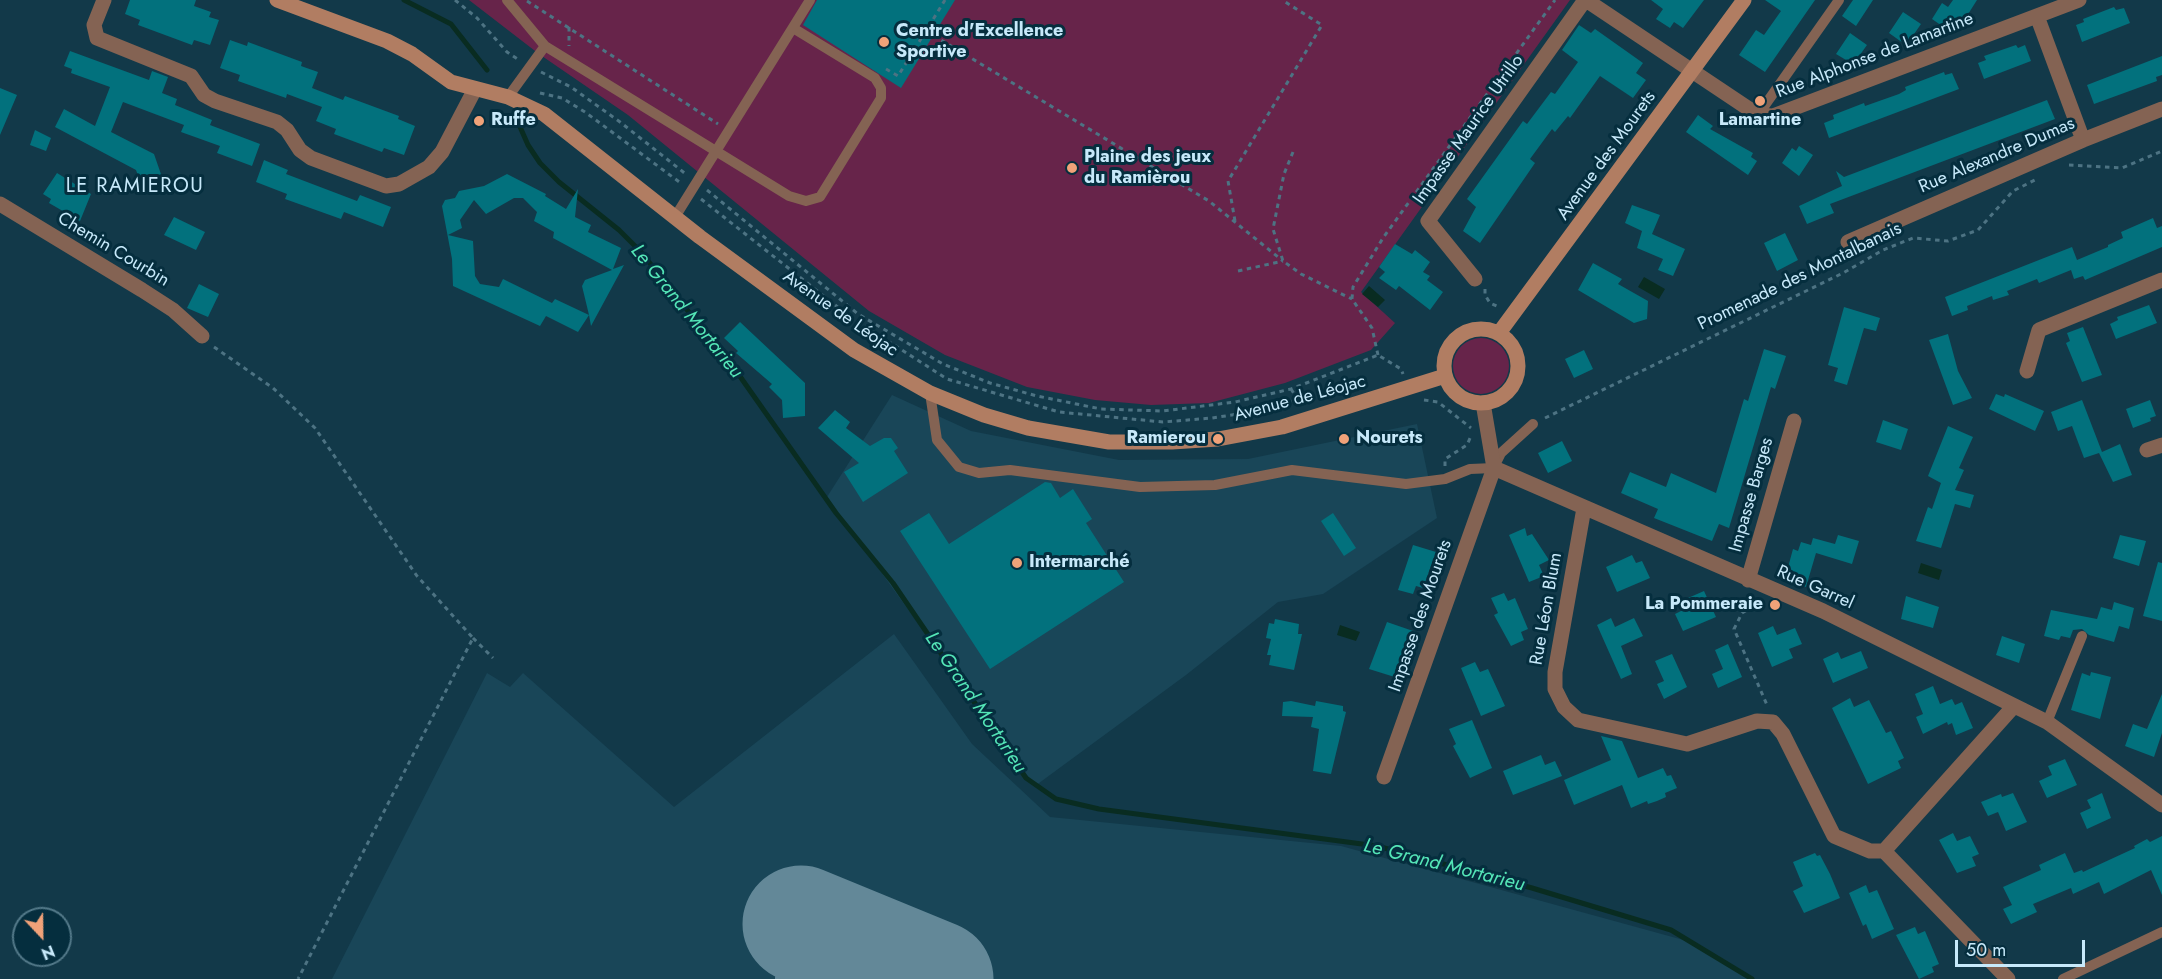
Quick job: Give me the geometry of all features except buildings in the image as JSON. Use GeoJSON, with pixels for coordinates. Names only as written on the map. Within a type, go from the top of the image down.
{"type":"FeatureCollection","features":[{"type":"Feature","properties":{"kind":"main road","name":"Avenue de Léojac"},"geometry":{"type":"LineString","coordinates":[[277,0],[387,41],[412,54],[451,82],[475,89],[512,91],[675,217],[854,350],[930,393],[984,415],[1028,428],[1109,442],[1218,439],[1271,430],[1406,382],[1445,376]]}},
{"type":"Feature","properties":{"kind":"main road","name":"Avenue des Mourets"},"geometry":{"type":"LineString","coordinates":[[1499,333],[1744,0]]}},
{"type":"Feature","properties":{"kind":"main road"},"geometry":{"type":"LineString","coordinates":[[1477,328],[1499,333],[1515,350],[1517,374],[1505,394],[1495,400],[1483,403],[1470,402],[1459,396],[1445,376],[1445,355],[1457,337],[1477,328]]}},
{"type":"Feature","properties":{"kind":"street"},"geometry":{"type":"LineString","coordinates":[[104,0],[94,25],[98,38],[191,76],[204,96],[277,122],[287,130],[300,150],[311,158],[386,186],[399,184],[429,167],[442,152],[475,89]]}},
{"type":"Feature","properties":{"kind":"street","name":"Impasse Maurice Utrillo"},"geometry":{"type":"LineString","coordinates":[[1475,279],[1428,221],[1585,0],[1694,70]]}},
{"type":"Feature","properties":{"kind":"street","name":"Rue Alphonse de Lamartine"},"geometry":{"type":"LineString","coordinates":[[1694,70],[1758,115],[1773,116],[2079,0]]}},
{"type":"Feature","properties":{"kind":"street"},"geometry":{"type":"LineString","coordinates":[[2037,16],[2083,140]]}},
{"type":"Feature","properties":{"kind":"street","name":"Rue Alexandre Dumas"},"geometry":{"type":"LineString","coordinates":[[1848,242],[2083,140],[2162,109]]}},
{"type":"Feature","properties":{"kind":"street","name":"Chemin Courbin"},"geometry":{"type":"LineString","coordinates":[[0,204],[173,310],[201,336]]}},
{"type":"Feature","properties":{"kind":"street"},"geometry":{"type":"LineString","coordinates":[[2027,371],[2039,330],[2162,280]]}},
{"type":"Feature","properties":{"kind":"street"},"geometry":{"type":"LineString","coordinates":[[1483,403],[1494,466]]}},
{"type":"Feature","properties":{"kind":"street","name":"Impasse Barges"},"geometry":{"type":"LineString","coordinates":[[1748,580],[1794,421]]}},
{"type":"Feature","properties":{"kind":"street"},"geometry":{"type":"LineString","coordinates":[[2147,450],[2162,445]]}},
{"type":"Feature","properties":{"kind":"street","name":"Rue Garrel"},"geometry":{"type":"LineString","coordinates":[[1494,466],[1584,508],[1823,612],[2014,706],[2047,723],[2162,805]]}},
{"type":"Feature","properties":{"kind":"street","name":"Impasse des Mourets"},"geometry":{"type":"LineString","coordinates":[[1384,777],[1494,466]]}},
{"type":"Feature","properties":{"kind":"street","name":"Rue Léon Blum"},"geometry":{"type":"LineString","coordinates":[[1584,508],[1555,672],[1555,689],[1564,707],[1578,720],[1687,744],[1757,721],[1768,722]]}},
{"type":"Feature","properties":{"kind":"street"},"geometry":{"type":"LineString","coordinates":[[1884,851],[2014,706]]}},
{"type":"Feature","properties":{"kind":"street"},"geometry":{"type":"LineString","coordinates":[[1768,722],[1773,722],[1783,735],[1834,836],[1870,851],[1884,851],[2008,979]]}},
{"type":"Feature","properties":{"kind":"lane"},"geometry":{"type":"LineString","coordinates":[[507,0],[545,46],[789,196],[806,201],[820,197],[881,98],[881,88],[875,78],[793,28]]}},
{"type":"Feature","properties":{"kind":"lane"},"geometry":{"type":"LineString","coordinates":[[675,217],[810,0]]}},
{"type":"Feature","properties":{"kind":"lane"},"geometry":{"type":"LineString","coordinates":[[1758,115],[1839,0]]}},
{"type":"Feature","properties":{"kind":"lane"},"geometry":{"type":"LineString","coordinates":[[512,91],[545,46]]}},
{"type":"Feature","properties":{"kind":"lane"},"geometry":{"type":"LineString","coordinates":[[930,393],[937,440],[959,467],[979,473],[1010,470],[1111,486],[1215,485],[1292,470],[1406,484],[1445,479],[1470,469],[1494,466],[1501,453],[1533,424]]}},
{"type":"Feature","properties":{"kind":"lane"},"geometry":{"type":"LineString","coordinates":[[2047,723],[2082,636]]}},
{"type":"Feature","properties":{"kind":"lane"},"geometry":{"type":"LineString","coordinates":[[2063,979],[2162,932]]}},
{"type":"Feature","properties":{"kind":"path"},"geometry":{"type":"LineString","coordinates":[[455,0],[477,18],[507,52],[571,87],[849,316],[947,378],[1059,412],[1163,422],[1246,413],[1341,387],[1358,388]]}},
{"type":"Feature","properties":{"kind":"path"},"geometry":{"type":"LineString","coordinates":[[525,0],[729,131]]}},
{"type":"Feature","properties":{"kind":"path"},"geometry":{"type":"LineString","coordinates":[[879,64],[898,76],[945,0]]}},
{"type":"Feature","properties":{"kind":"path"},"geometry":{"type":"LineString","coordinates":[[1236,222],[1228,181],[1322,25],[1282,0]]}},
{"type":"Feature","properties":{"kind":"path"},"geometry":{"type":"LineString","coordinates":[[1352,299],[1353,287],[1383,238],[1555,0]]}},
{"type":"Feature","properties":{"kind":"path"},"geometry":{"type":"LineString","coordinates":[[926,31],[1209,201],[1301,274],[1352,299],[1372,328],[1378,355],[1401,369],[1413,404],[1425,400],[1438,402],[1471,428],[1472,436],[1467,446],[1445,459],[1445,479]]}},
{"type":"Feature","properties":{"kind":"path"},"geometry":{"type":"LineString","coordinates":[[512,91],[562,98],[585,112],[694,187],[858,314],[943,363],[990,383],[1037,396],[1101,409],[1163,411],[1235,402],[1291,389],[1378,355]]}},
{"type":"Feature","properties":{"kind":"path"},"geometry":{"type":"LineString","coordinates":[[2060,169],[2069,164],[2122,168],[2162,151]]}},
{"type":"Feature","properties":{"kind":"path"},"geometry":{"type":"LineString","coordinates":[[1283,261],[1273,229],[1284,174],[1293,152]]}},
{"type":"Feature","properties":{"kind":"path","name":"Promenade des Montalbanais"},"geometry":{"type":"LineString","coordinates":[[1533,424],[1731,329],[1883,250],[1913,238],[1948,241],[1978,230],[2013,191],[2041,177]]}},
{"type":"Feature","properties":{"kind":"path"},"geometry":{"type":"LineString","coordinates":[[1238,271],[1283,261]]}},
{"type":"Feature","properties":{"kind":"path"},"geometry":{"type":"LineString","coordinates":[[1475,279],[1483,283],[1490,303],[1499,307]]}},
{"type":"Feature","properties":{"kind":"path"},"geometry":{"type":"LineString","coordinates":[[201,336],[228,358],[273,388],[315,428],[417,576],[494,658]]}},
{"type":"Feature","properties":{"kind":"path"},"geometry":{"type":"LineString","coordinates":[[1394,378],[1406,382]]}},
{"type":"Feature","properties":{"kind":"path"},"geometry":{"type":"LineString","coordinates":[[1291,389],[1298,400]]}},
{"type":"Feature","properties":{"kind":"path"},"geometry":{"type":"LineString","coordinates":[[1472,436],[1490,434]]}},
{"type":"Feature","properties":{"kind":"path"},"geometry":{"type":"LineString","coordinates":[[1768,722],[1765,698],[1735,637],[1734,629],[1742,613],[1761,602],[1769,589]]}},
{"type":"Feature","properties":{"kind":"path"},"geometry":{"type":"LineString","coordinates":[[298,979],[473,638]]}},
{"type":"Feature","properties":{"kind":"shaded area","name":"Plaine des jeux du Ramièrou"},"geometry":{"type":"Polygon","coordinates":[[[469,0],[1570,0],[1361,292],[1395,323],[1371,350],[1285,383],[1209,403],[1151,405],[1095,400],[1027,387],[945,355],[869,311],[628,115],[539,54],[469,0]]]}},
{"type":"Feature","properties":{"kind":"shaded area"},"geometry":{"type":"Polygon","coordinates":[[[1644,277],[1665,289],[1659,299],[1638,287],[1644,277]]]}},
{"type":"Feature","properties":{"kind":"shaded area"},"geometry":{"type":"Polygon","coordinates":[[[1369,286],[1385,300],[1378,307],[1362,294],[1369,286]]]}},
{"type":"Feature","properties":{"kind":"shaded area"},"geometry":{"type":"Polygon","coordinates":[[[1475,338],[1487,338],[1497,342],[1505,350],[1509,366],[1505,382],[1497,390],[1487,394],[1475,394],[1465,390],[1457,382],[1453,372],[1453,360],[1457,350],[1465,342],[1475,338]]]}},
{"type":"Feature","properties":{"kind":"shaded area"},"geometry":{"type":"Polygon","coordinates":[[[892,395],[971,431],[1119,460],[1248,459],[1417,424],[1437,518],[1323,594],[1278,602],[1186,675],[1035,786],[827,497],[892,395]]]}},
{"type":"Feature","properties":{"kind":"shaded area"},"geometry":{"type":"Polygon","coordinates":[[[1921,563],[1942,570],[1939,580],[1918,573],[1921,563]]]}},
{"type":"Feature","properties":{"kind":"shaded area"},"geometry":{"type":"Polygon","coordinates":[[[1340,625],[1360,632],[1356,641],[1337,635],[1340,625]]]}},
{"type":"Feature","properties":{"kind":"shaded area"},"geometry":{"type":"Polygon","coordinates":[[[894,634],[972,744],[1050,817],[1341,846],[1698,944],[1750,979],[332,979],[487,673],[510,687],[523,673],[674,807],[894,634]]]}},
{"type":"Feature","properties":{"kind":"waterway","name":"Le Grand Mortarieu"},"geometry":{"type":"LineString","coordinates":[[404,0],[451,24],[487,70]]}},
{"type":"Feature","properties":{"kind":"waterway","name":"Le Grand Mortarieu"},"geometry":{"type":"LineString","coordinates":[[517,120],[528,145],[540,163],[559,182],[619,230],[641,252],[739,375],[836,513],[893,583],[1026,778],[1056,799],[1099,809],[1377,846],[1532,888],[1671,930],[1752,979]]}},
{"type":"Feature","properties":{"kind":"taxiway"},"geometry":{"type":"LineString","coordinates":[[798,979],[820,960],[841,953],[868,956],[924,974]]}},
{"type":"Feature","properties":{"kind":"runway"},"geometry":{"type":"LineString","coordinates":[[801,924],[935,979]]}},
{"type":"Feature","properties":{"kind":"place","name":"Centre d'Excellence Sportive"},"geometry":{"type":"Point","coordinates":[884,42]}},
{"type":"Feature","properties":{"kind":"place","name":"Lamartine"},"geometry":{"type":"Point","coordinates":[1760,101]}},
{"type":"Feature","properties":{"kind":"place","name":"Ruffe"},"geometry":{"type":"Point","coordinates":[479,121]}},
{"type":"Feature","properties":{"kind":"place","name":"Plaine des jeux du Ramièrou"},"geometry":{"type":"Point","coordinates":[1072,168]}},
{"type":"Feature","properties":{"kind":"place","name":"Ramierou"},"geometry":{"type":"Point","coordinates":[1218,439]}},
{"type":"Feature","properties":{"kind":"place","name":"Nourets"},"geometry":{"type":"Point","coordinates":[1344,439]}},
{"type":"Feature","properties":{"kind":"place","name":"Intermarché"},"geometry":{"type":"Point","coordinates":[1017,563]}},
{"type":"Feature","properties":{"kind":"place","name":"La Pommeraie"},"geometry":{"type":"Point","coordinates":[1775,605]}},
{"type":"Feature","properties":{"kind":"district","name":"LE RAMIEROU"},"geometry":{"type":"Point","coordinates":[135,187]}}]}
